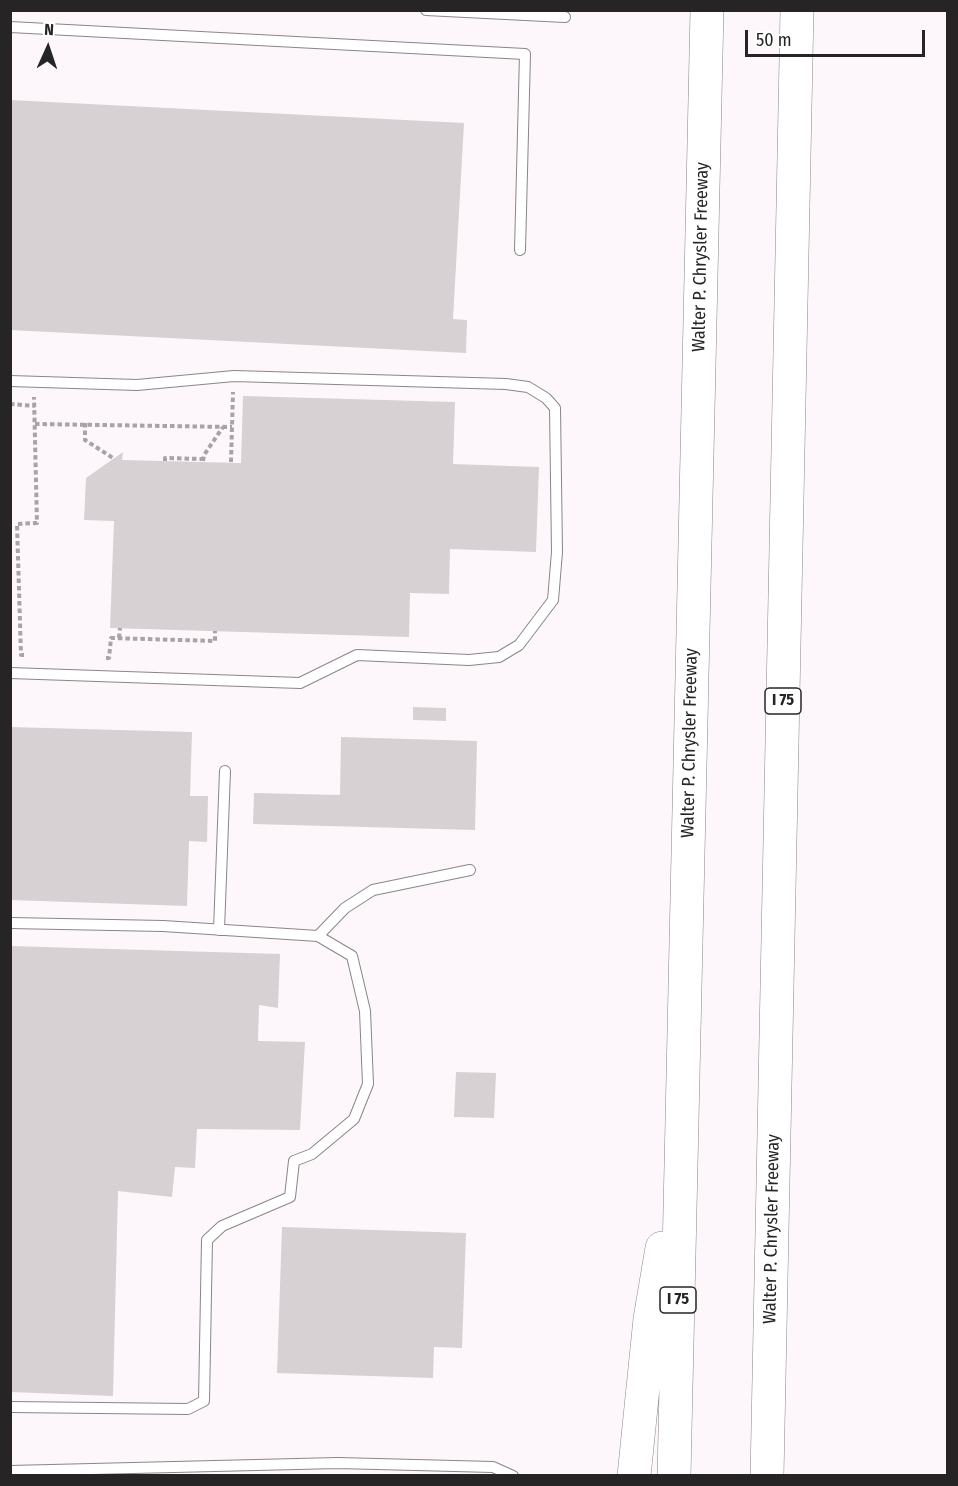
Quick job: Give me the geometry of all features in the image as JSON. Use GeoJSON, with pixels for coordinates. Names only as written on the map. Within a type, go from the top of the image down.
{"type":"FeatureCollection","features":[{"type":"Feature","properties":{"kind":"highway","name":"Walter P. Chrysler Freeway"},"geometry":{"type":"LineString","coordinates":[[674,1476],[707,10]]}},
{"type":"Feature","properties":{"kind":"highway","name":"Walter P. Chrysler Freeway"},"geometry":{"type":"LineString","coordinates":[[767,1476],[797,10]]}},
{"type":"Feature","properties":{"kind":"highway"},"geometry":{"type":"LineString","coordinates":[[634,1476],[650,1319],[681,1124]]}},
{"type":"Feature","properties":{"kind":"lane"},"geometry":{"type":"LineString","coordinates":[[426,10],[565,17]]}},
{"type":"Feature","properties":{"kind":"lane"},"geometry":{"type":"LineString","coordinates":[[10,27],[525,54],[520,250]]}},
{"type":"Feature","properties":{"kind":"lane"},"geometry":{"type":"LineString","coordinates":[[10,381],[137,385],[234,376],[506,384],[528,387],[546,398],[555,408],[557,552],[553,600],[519,645],[499,657],[469,660],[357,655],[300,682],[10,673]]}},
{"type":"Feature","properties":{"kind":"lane"},"geometry":{"type":"LineString","coordinates":[[219,930],[225,771]]}},
{"type":"Feature","properties":{"kind":"lane"},"geometry":{"type":"LineString","coordinates":[[318,936],[345,908],[373,890],[470,870]]}},
{"type":"Feature","properties":{"kind":"lane"},"geometry":{"type":"LineString","coordinates":[[10,923],[219,930],[318,936],[352,956],[365,1011],[368,1084],[354,1119],[312,1154],[294,1161],[290,1197],[222,1226],[207,1240],[204,1401],[189,1409],[10,1407]]}},
{"type":"Feature","properties":{"kind":"lane"},"geometry":{"type":"LineString","coordinates":[[10,1471],[338,1463],[493,1467],[513,1476]]}},
{"type":"Feature","properties":{"kind":"path"},"geometry":{"type":"LineString","coordinates":[[231,462],[233,392]]}},
{"type":"Feature","properties":{"kind":"path"},"geometry":{"type":"LineString","coordinates":[[32,655],[21,655],[17,524],[38,523],[34,396]]}},
{"type":"Feature","properties":{"kind":"path"},"geometry":{"type":"LineString","coordinates":[[10,404],[35,406]]}},
{"type":"Feature","properties":{"kind":"path"},"geometry":{"type":"LineString","coordinates":[[85,423],[85,440],[113,458]]}},
{"type":"Feature","properties":{"kind":"path"},"geometry":{"type":"LineString","coordinates":[[35,424],[232,427]]}},
{"type":"Feature","properties":{"kind":"path"},"geometry":{"type":"LineString","coordinates":[[165,461],[165,458],[203,460],[223,426]]}},
{"type":"Feature","properties":{"kind":"path"},"geometry":{"type":"LineString","coordinates":[[119,638],[120,628]]}},
{"type":"Feature","properties":{"kind":"path"},"geometry":{"type":"LineString","coordinates":[[98,657],[109,658],[111,638],[215,641],[215,631]]}},
{"type":"Feature","properties":{"kind":"building"},"geometry":{"type":"Polygon","coordinates":[[[10,100],[464,123],[453,319],[467,320],[466,353],[10,330],[10,100]]]}},
{"type":"Feature","properties":{"kind":"building"},"geometry":{"type":"Polygon","coordinates":[[[243,396],[455,402],[453,464],[539,467],[536,552],[450,549],[449,594],[410,593],[409,637],[110,628],[114,521],[84,520],[86,478],[123,452],[122,460],[241,463],[243,396]]]}},
{"type":"Feature","properties":{"kind":"building"},"geometry":{"type":"Polygon","coordinates":[[[413,707],[446,708],[446,721],[413,720],[413,707]]]}},
{"type":"Feature","properties":{"kind":"building"},"geometry":{"type":"Polygon","coordinates":[[[10,727],[192,732],[190,796],[208,796],[207,842],[189,841],[187,906],[10,900],[10,727]]]}},
{"type":"Feature","properties":{"kind":"building"},"geometry":{"type":"Polygon","coordinates":[[[341,737],[477,741],[475,830],[253,824],[254,793],[340,795],[341,737]]]}},
{"type":"Feature","properties":{"kind":"building"},"geometry":{"type":"Polygon","coordinates":[[[10,946],[280,954],[278,1008],[259,1005],[258,1041],[305,1042],[300,1130],[197,1129],[195,1168],[175,1167],[172,1197],[118,1191],[113,1396],[10,1392],[10,946]]]}},
{"type":"Feature","properties":{"kind":"building"},"geometry":{"type":"Polygon","coordinates":[[[456,1072],[496,1073],[494,1118],[454,1117],[456,1072]]]}},
{"type":"Feature","properties":{"kind":"building"},"geometry":{"type":"Polygon","coordinates":[[[282,1227],[466,1233],[462,1348],[434,1347],[433,1378],[277,1373],[282,1227]]]}}]}
